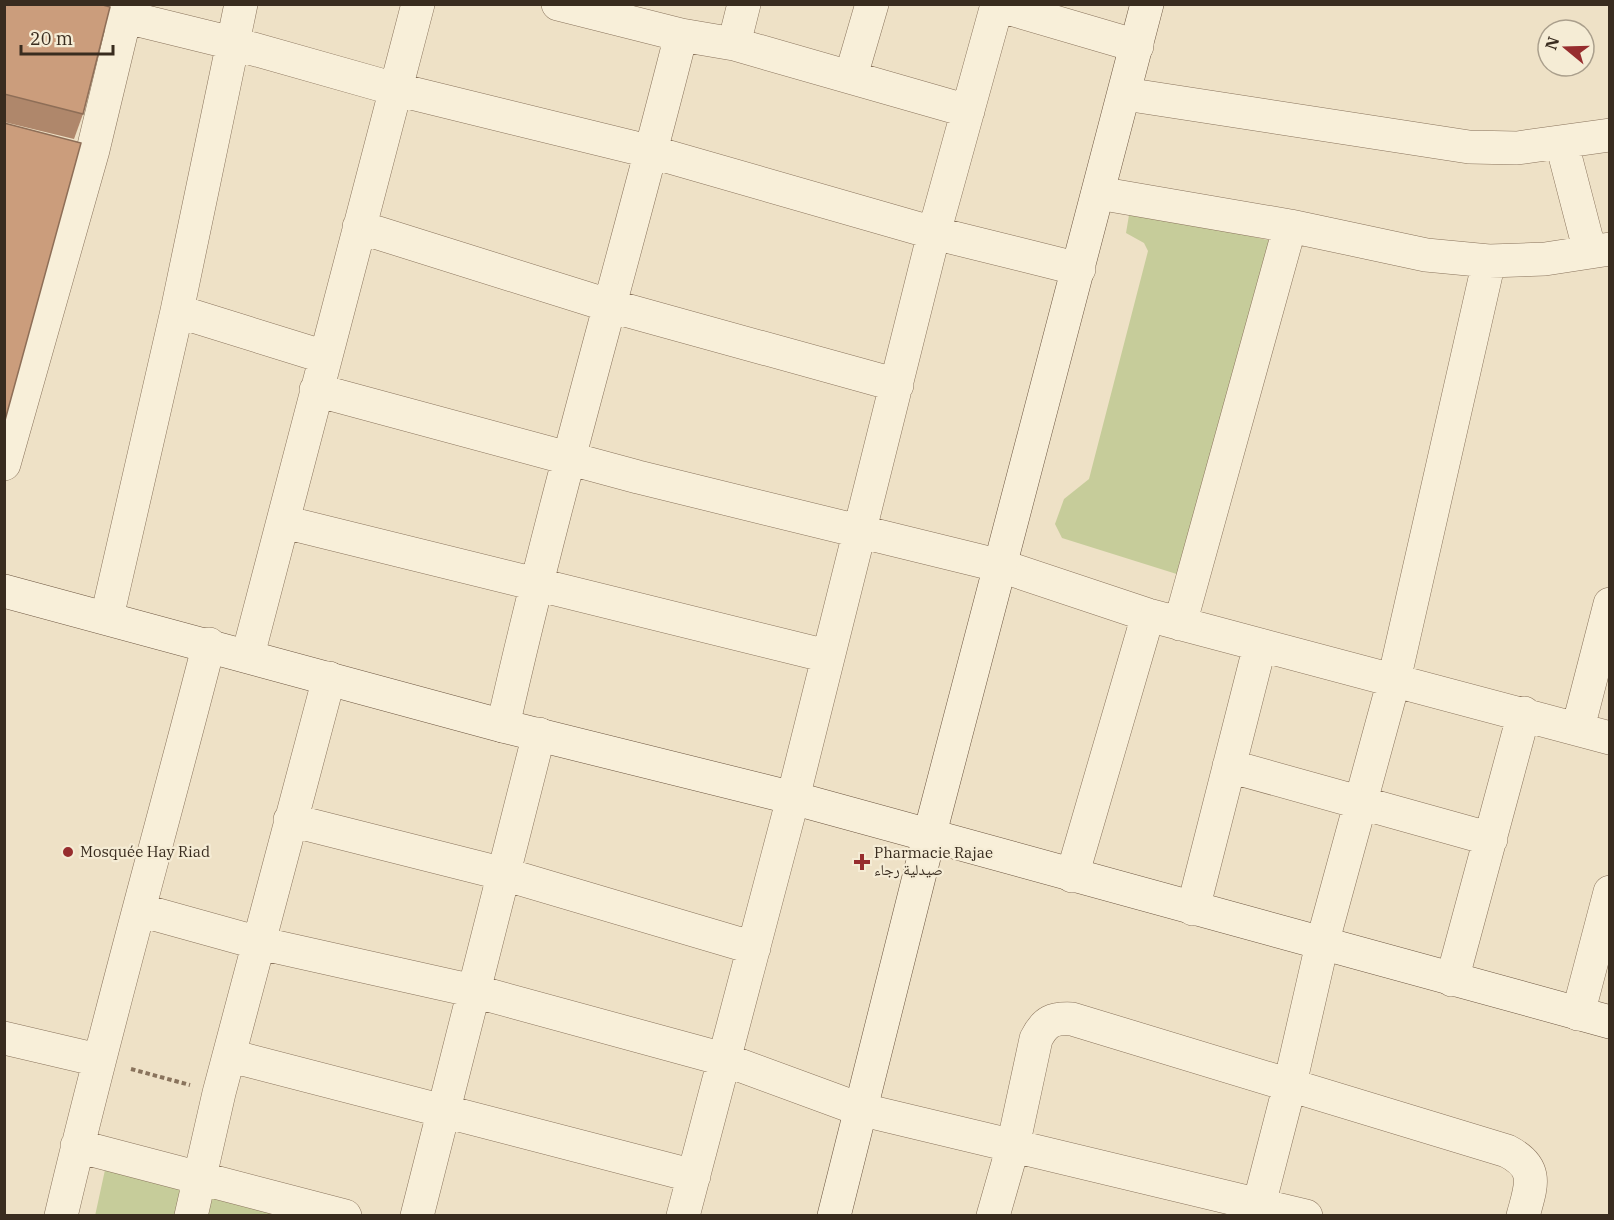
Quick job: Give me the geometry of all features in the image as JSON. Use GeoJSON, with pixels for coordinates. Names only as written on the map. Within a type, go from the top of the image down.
{"type":"FeatureCollection","features":[{"type":"Feature","properties":{"kind":"street"},"geometry":{"type":"LineString","coordinates":[[73,4],[232,43],[396,89],[652,152],[934,233],[1079,269]]}},
{"type":"Feature","properties":{"kind":"street"},"geometry":{"type":"LineString","coordinates":[[107,617],[177,311],[241,4]]}},
{"type":"Feature","properties":{"kind":"street"},"geometry":{"type":"LineString","coordinates":[[248,655],[418,4]]}},
{"type":"Feature","properties":{"kind":"street"},"geometry":{"type":"LineString","coordinates":[[558,4],[671,23],[734,44],[968,111]]}},
{"type":"Feature","properties":{"kind":"street"},"geometry":{"type":"LineString","coordinates":[[734,44],[744,4]]}},
{"type":"Feature","properties":{"kind":"street"},"geometry":{"type":"LineString","coordinates":[[851,76],[872,4]]}},
{"type":"Feature","properties":{"kind":"street"},"geometry":{"type":"LineString","coordinates":[[834,1215],[929,837],[1147,4]]}},
{"type":"Feature","properties":{"kind":"street"},"geometry":{"type":"LineString","coordinates":[[683,1215],[793,798],[826,656],[934,233],[997,5],[1137,46]]}},
{"type":"Feature","properties":{"kind":"street"},"geometry":{"type":"LineString","coordinates":[[4,464],[93,150],[125,17]]}},
{"type":"Feature","properties":{"kind":"street"},"geometry":{"type":"LineString","coordinates":[[503,726],[535,583],[571,459],[652,152],[671,23]]}},
{"type":"Feature","properties":{"kind":"street"},"geometry":{"type":"LineString","coordinates":[[1125,94],[1469,147],[1517,148],[1562,144],[1610,135]]}},
{"type":"Feature","properties":{"kind":"street"},"geometry":{"type":"LineString","coordinates":[[60,142],[93,150]]}},
{"type":"Feature","properties":{"kind":"street"},"geometry":{"type":"LineString","coordinates":[[1098,193],[1290,226],[1426,255],[1489,261],[1545,259],[1600,251],[1562,144]]}},
{"type":"Feature","properties":{"kind":"street"},"geometry":{"type":"LineString","coordinates":[[1180,624],[1290,226]]}},
{"type":"Feature","properties":{"kind":"street"},"geometry":{"type":"LineString","coordinates":[[359,227],[611,306],[897,385]]}},
{"type":"Feature","properties":{"kind":"street"},"geometry":{"type":"LineString","coordinates":[[1258,1210],[1322,944],[1394,681],[1489,261]]}},
{"type":"Feature","properties":{"kind":"street"},"geometry":{"type":"LineString","coordinates":[[177,311],[325,357]]}},
{"type":"Feature","properties":{"kind":"street"},"geometry":{"type":"LineString","coordinates":[[316,390],[571,459],[1001,566],[1148,615],[1394,681],[1524,713],[1610,738]]}},
{"type":"Feature","properties":{"kind":"street"},"geometry":{"type":"LineString","coordinates":[[284,522],[826,656]]}},
{"type":"Feature","properties":{"kind":"street"},"geometry":{"type":"LineString","coordinates":[[5,591],[209,644],[503,726],[793,798],[1610,1022]]}},
{"type":"Feature","properties":{"kind":"street"},"geometry":{"type":"LineString","coordinates":[[1578,729],[1610,604]]}},
{"type":"Feature","properties":{"kind":"street"},"geometry":{"type":"LineString","coordinates":[[1072,876],[1148,615]]}},
{"type":"Feature","properties":{"kind":"street"},"geometry":{"type":"LineString","coordinates":[[61,1215],[98,1060],[140,910],[209,644]]}},
{"type":"Feature","properties":{"kind":"street"},"geometry":{"type":"LineString","coordinates":[[1192,909],[1260,645]]}},
{"type":"Feature","properties":{"kind":"street"},"geometry":{"type":"LineString","coordinates":[[192,1215],[219,1093],[231,1056],[290,820],[330,678]]}},
{"type":"Feature","properties":{"kind":"street"},"geometry":{"type":"LineString","coordinates":[[1452,980],[1524,713]]}},
{"type":"Feature","properties":{"kind":"street"},"geometry":{"type":"LineString","coordinates":[[417,1215],[539,734]]}},
{"type":"Feature","properties":{"kind":"street"},"geometry":{"type":"LineString","coordinates":[[1229,766],[1491,839]]}},
{"type":"Feature","properties":{"kind":"street"},"geometry":{"type":"LineString","coordinates":[[290,820],[504,874],[754,948]]}},
{"type":"Feature","properties":{"kind":"street"},"geometry":{"type":"LineString","coordinates":[[1578,1014],[1610,892]]}},
{"type":"Feature","properties":{"kind":"street"},"geometry":{"type":"LineString","coordinates":[[140,910],[259,943],[474,991],[723,1059],[859,1109],[1258,1210],[1306,1215]]}},
{"type":"Feature","properties":{"kind":"street"},"geometry":{"type":"LineString","coordinates":[[993,1215],[1012,1146],[1036,1039],[1042,1026],[1058,1018],[1072,1019],[1290,1084],[1518,1156],[1530,1172],[1532,1180],[1523,1215]]}},
{"type":"Feature","properties":{"kind":"street"},"geometry":{"type":"LineString","coordinates":[[4,1038],[98,1060]]}},
{"type":"Feature","properties":{"kind":"street"},"geometry":{"type":"LineString","coordinates":[[231,1056],[694,1176]]}},
{"type":"Feature","properties":{"kind":"street"},"geometry":{"type":"LineString","coordinates":[[77,1146],[200,1180],[345,1215]]}},
{"type":"Feature","properties":{"kind":"path"},"geometry":{"type":"LineString","coordinates":[[98,1060],[219,1093]]}},
{"type":"Feature","properties":{"kind":"green space"},"geometry":{"type":"Polygon","coordinates":[[[1138,211],[1277,242],[1183,576],[1062,538],[1055,524],[1064,499],[1089,479],[1148,251],[1144,243],[1126,233],[1129,215],[1138,211]]]}},
{"type":"Feature","properties":{"kind":"green space"},"geometry":{"type":"Polygon","coordinates":[[[108,1156],[343,1216],[95,1216],[108,1156]]]}},
{"type":"Feature","properties":{"kind":"building"},"geometry":{"type":"Polygon","coordinates":[[[4,4],[99,4],[110,7],[83,114],[4,94],[4,4]]]}},
{"type":"Feature","properties":{"kind":"building"},"geometry":{"type":"Polygon","coordinates":[[[4,123],[81,143],[4,424],[4,123]]]}},
{"type":"Feature","properties":{"kind":"place","name":"Mosquée Hay Riad"},"geometry":{"type":"Point","coordinates":[68,852]}},
{"type":"Feature","properties":{"kind":"place","name":"Pharmacie Rajae صيدلية رجاء"},"geometry":{"type":"Point","coordinates":[862,862]}}]}
